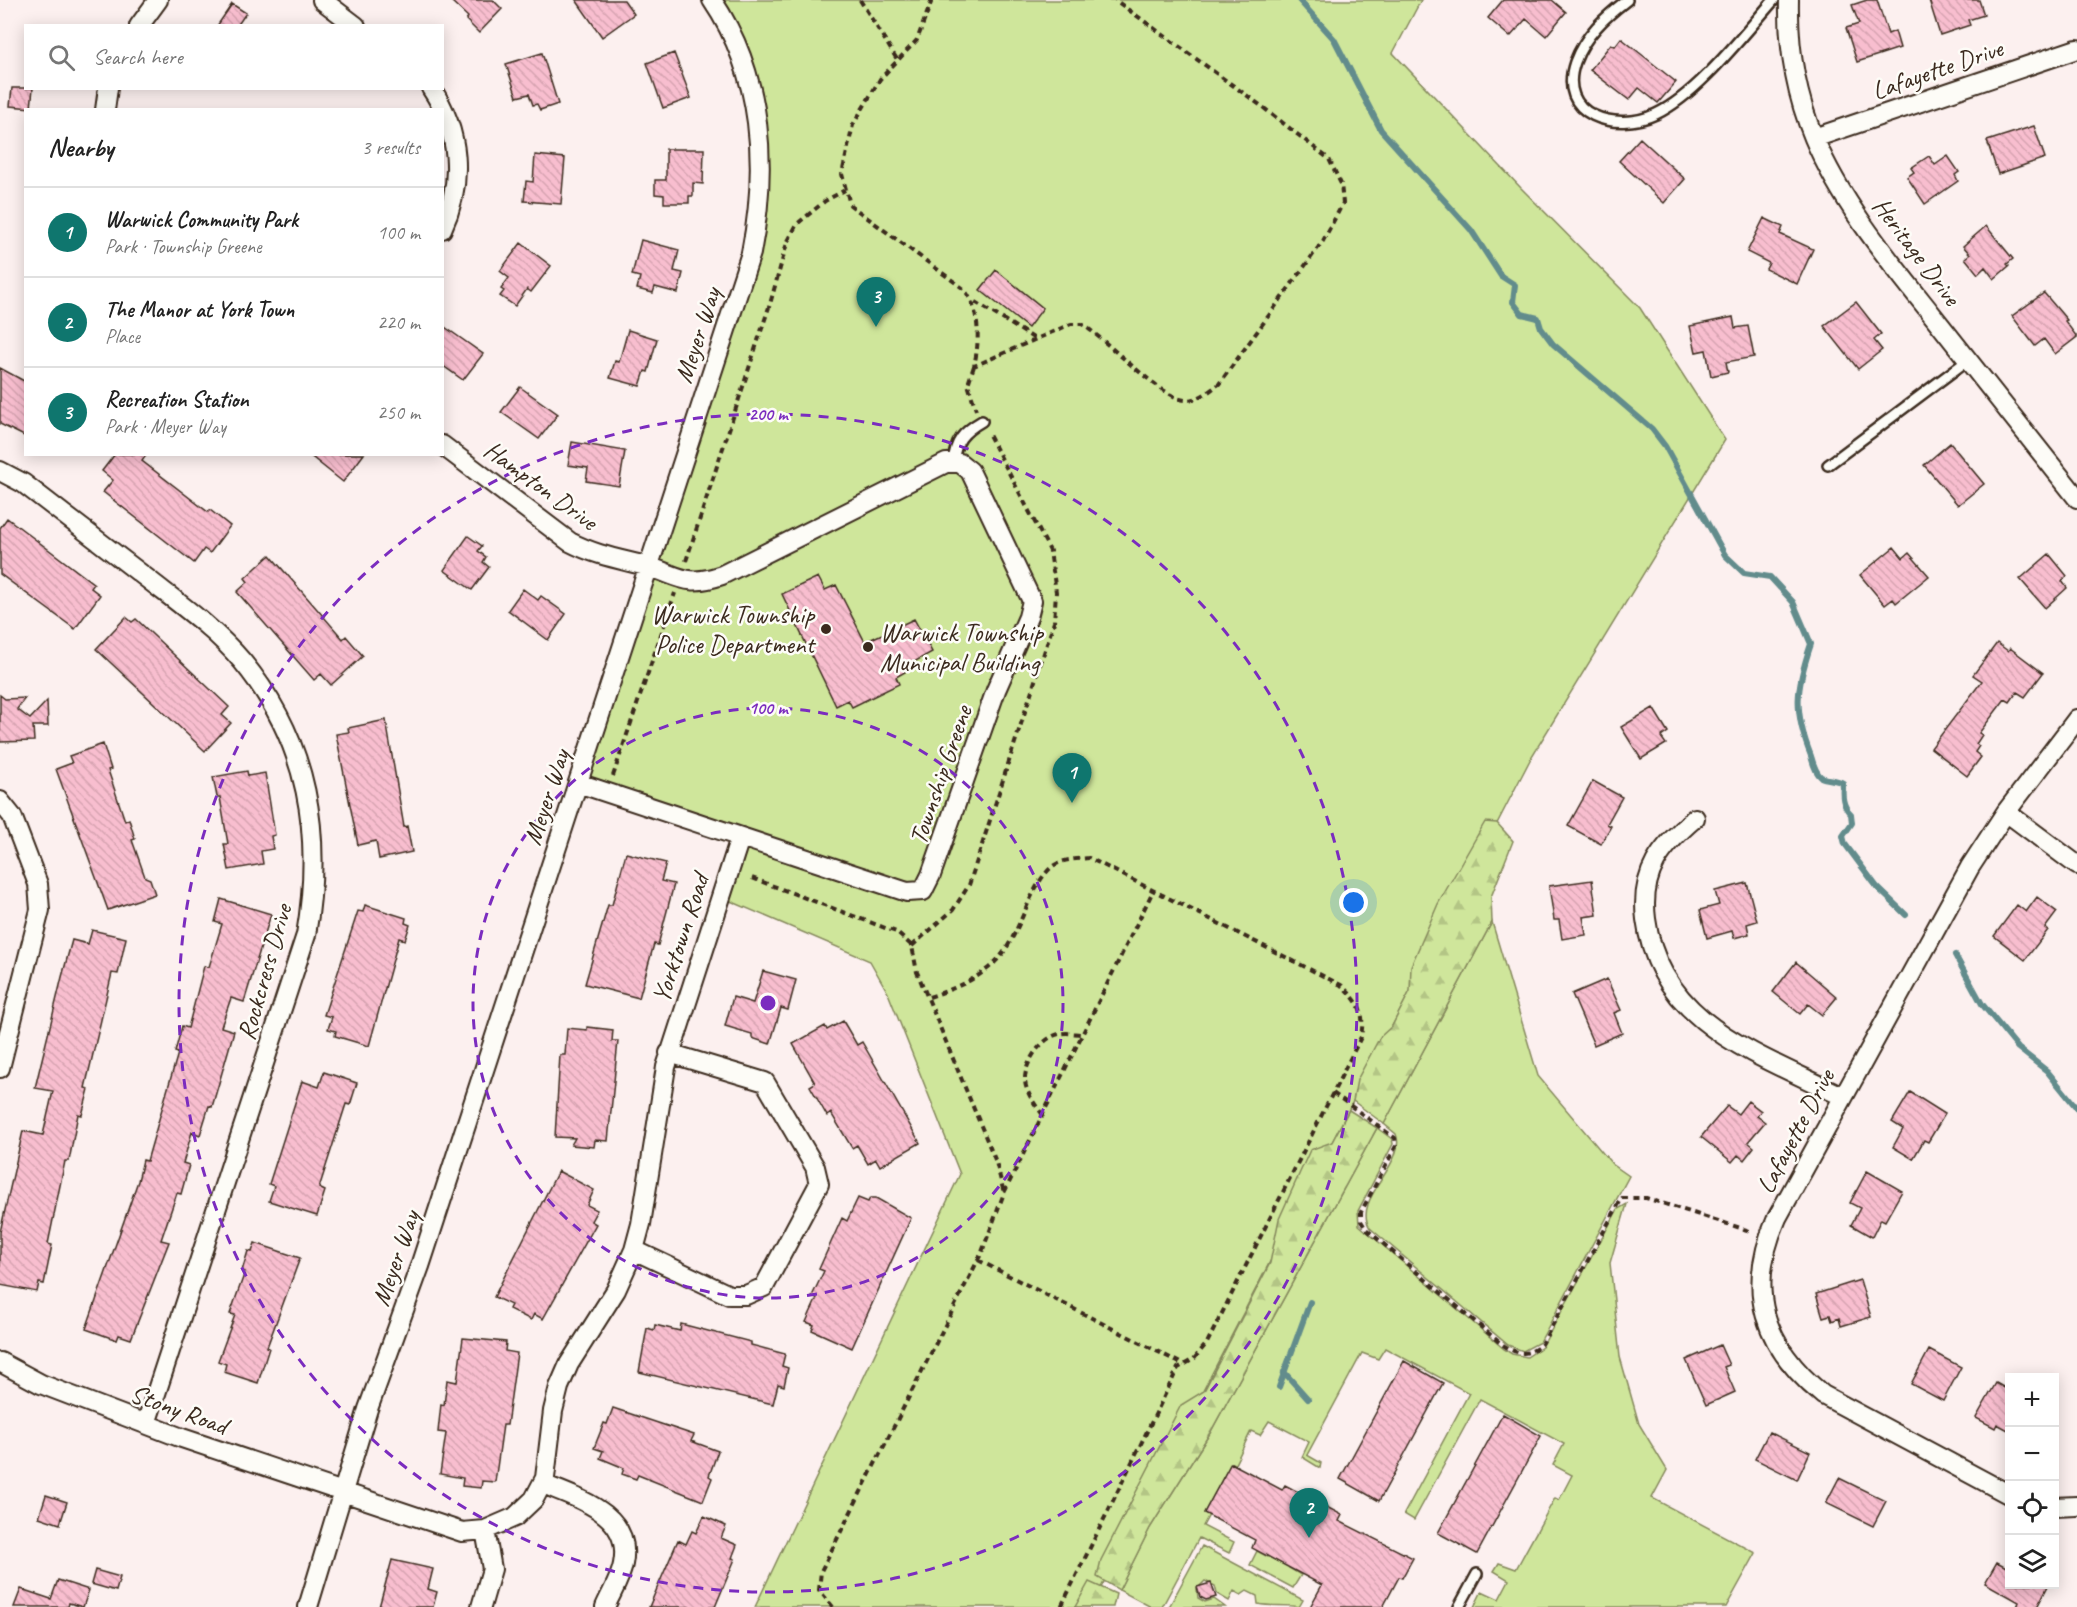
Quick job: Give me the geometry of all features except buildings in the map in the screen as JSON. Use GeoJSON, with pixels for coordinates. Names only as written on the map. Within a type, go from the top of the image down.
{"type":"FeatureCollection","features":[{"type":"Feature","properties":{"kind":"street"},"geometry":{"type":"LineString","coordinates":[[140,24],[158,0]]}},
{"type":"Feature","properties":{"kind":"street"},"geometry":{"type":"LineString","coordinates":[[322,0],[353,24]]}},
{"type":"Feature","properties":{"kind":"street","name":"Meyer Way"},"geometry":{"type":"LineString","coordinates":[[308,1607],[369,1409],[420,1266],[751,253],[759,212],[761,145],[757,117],[737,48],[711,0]]}},
{"type":"Feature","properties":{"kind":"street","name":"Heritage Drive"},"geometry":{"type":"LineString","coordinates":[[1789,0],[1794,66],[1814,138],[1844,193],[1875,241],[2077,498]]}},
{"type":"Feature","properties":{"kind":"street","name":"Lafayette Drive"},"geometry":{"type":"LineString","coordinates":[[1814,138],[2076,53]]}},
{"type":"Feature","properties":{"kind":"street"},"geometry":{"type":"LineString","coordinates":[[105,108],[108,90]]}},
{"type":"Feature","properties":{"kind":"street"},"geometry":{"type":"LineString","coordinates":[[432,90],[442,108]]}},
{"type":"Feature","properties":{"kind":"street"},"geometry":{"type":"LineString","coordinates":[[444,112],[450,123],[456,151],[457,180],[454,199],[444,224]]}},
{"type":"Feature","properties":{"kind":"street","name":"Hampton Drive"},"geometry":{"type":"LineString","coordinates":[[444,447],[570,542],[611,559],[648,567]]}},
{"type":"Feature","properties":{"kind":"street"},"geometry":{"type":"LineString","coordinates":[[648,567],[680,580],[703,582],[722,575],[946,463],[953,463]]}},
{"type":"Feature","properties":{"kind":"street","name":"Township Greene"},"geometry":{"type":"LineString","coordinates":[[578,783],[907,892],[923,891],[931,875],[996,690],[1028,617],[1032,601],[970,471],[960,463],[953,463]]}},
{"type":"Feature","properties":{"kind":"street","name":"Rockcress Drive"},"geometry":{"type":"LineString","coordinates":[[0,471],[22,483],[204,623],[242,661],[267,696],[288,735],[308,798],[313,832],[314,873],[306,935],[146,1424]]}},
{"type":"Feature","properties":{"kind":"street","name":"Lafayette Drive"},"geometry":{"type":"LineString","coordinates":[[2005,1492],[1823,1395],[1803,1379],[1774,1340],[1767,1321],[1760,1273],[1768,1237],[1842,1096],[1971,863],[2006,812],[2077,719]]}},
{"type":"Feature","properties":{"kind":"street"},"geometry":{"type":"LineString","coordinates":[[0,801],[12,816],[38,884],[40,910],[3,1044],[0,1068]]}},
{"type":"Feature","properties":{"kind":"street"},"geometry":{"type":"LineString","coordinates":[[2006,812],[2077,865]]}},
{"type":"Feature","properties":{"kind":"street"},"geometry":{"type":"LineString","coordinates":[[1695,818],[1658,854],[1647,888],[1648,935],[1654,958],[1665,979],[1701,1020],[1728,1038],[1842,1096]]}},
{"type":"Feature","properties":{"kind":"street","name":"Yorktown Road"},"geometry":{"type":"LineString","coordinates":[[543,1484],[553,1411],[559,1387],[568,1364],[622,1277],[634,1250],[641,1224],[667,1060],[740,838]]}},
{"type":"Feature","properties":{"kind":"street"},"geometry":{"type":"LineString","coordinates":[[634,1250],[729,1295],[747,1295],[764,1287],[819,1184],[815,1167],[765,1082],[667,1060]]}},
{"type":"Feature","properties":{"kind":"street","name":"Stony Road"},"geometry":{"type":"LineString","coordinates":[[0,1362],[41,1384],[146,1424],[344,1493]]}},
{"type":"Feature","properties":{"kind":"street"},"geometry":{"type":"LineString","coordinates":[[344,1493],[462,1532],[485,1530],[507,1522],[525,1508],[543,1484],[592,1504],[612,1520],[623,1535],[625,1551],[623,1567],[605,1607]]}},
{"type":"Feature","properties":{"kind":"street"},"geometry":{"type":"LineString","coordinates":[[2059,1507],[2077,1506]]}},
{"type":"Feature","properties":{"kind":"street"},"geometry":{"type":"LineString","coordinates":[[481,1607],[492,1569],[485,1530]]}},
{"type":"Feature","properties":{"kind":"lane"},"geometry":{"type":"LineString","coordinates":[[1627,0],[1605,16],[1590,35],[1574,64],[1574,94],[1583,108],[1596,119],[1609,123],[1638,121],[1658,113],[1679,99],[1723,57],[1774,0]]}},
{"type":"Feature","properties":{"kind":"lane"},"geometry":{"type":"LineString","coordinates":[[1827,465],[1968,360]]}},
{"type":"Feature","properties":{"kind":"lane"},"geometry":{"type":"LineString","coordinates":[[953,463],[955,446],[966,430],[982,421]]}},
{"type":"Feature","properties":{"kind":"lane"},"geometry":{"type":"LineString","coordinates":[[1459,1607],[1477,1574]]}},
{"type":"Feature","properties":{"kind":"path"},"geometry":{"type":"LineString","coordinates":[[860,0],[897,61]]}},
{"type":"Feature","properties":{"kind":"path"},"geometry":{"type":"LineString","coordinates":[[932,0],[917,40],[879,79],[853,125],[842,174],[845,190],[850,205],[964,289],[974,302],[1036,339]]}},
{"type":"Feature","properties":{"kind":"path"},"geometry":{"type":"LineString","coordinates":[[974,302],[979,348],[974,366],[1071,324],[1082,324],[1168,393],[1185,400],[1202,396],[1220,384],[1323,241],[1343,203],[1341,184],[1329,159],[1260,105],[1115,0]]}},
{"type":"Feature","properties":{"kind":"path"},"geometry":{"type":"LineString","coordinates":[[607,793],[771,304],[787,243],[797,224],[825,201],[845,190]]}},
{"type":"Feature","properties":{"kind":"path"},"geometry":{"type":"LineString","coordinates":[[928,997],[980,976],[1000,956],[1020,927],[1040,880],[1054,866],[1068,860],[1089,858],[1341,985],[1355,998],[1364,1017],[1361,1036],[1208,1343],[1178,1368],[1061,1607]]}},
{"type":"Feature","properties":{"kind":"path"},"geometry":{"type":"LineString","coordinates":[[752,878],[896,932],[912,946],[917,972],[996,1162],[1005,1193]]}},
{"type":"Feature","properties":{"kind":"path"},"geometry":{"type":"LineString","coordinates":[[833,1607],[819,1590],[821,1571],[978,1260],[1005,1193],[1154,890]]}},
{"type":"Feature","properties":{"kind":"path"},"geometry":{"type":"LineString","coordinates":[[1043,1115],[1033,1102],[1025,1081],[1031,1060],[1045,1040],[1060,1033],[1083,1034]]}},
{"type":"Feature","properties":{"kind":"path"},"geometry":{"type":"LineString","coordinates":[[1333,1093],[1395,1138],[1396,1146],[1361,1212],[1361,1221],[1366,1229],[1499,1342],[1518,1354],[1527,1354],[1542,1344],[1622,1198],[1646,1198],[1768,1237]]}},
{"type":"Feature","properties":{"kind":"path"},"geometry":{"type":"LineString","coordinates":[[978,1260],[1184,1365]]}},
{"type":"Feature","properties":{"kind":"green space"},"geometry":{"type":"Polygon","coordinates":[[[711,0],[1421,0],[1393,53],[1521,188],[1640,308],[1725,440],[1532,756],[1091,1607],[755,1607],[960,1174],[888,993],[870,961],[721,897],[740,839],[578,783],[751,253],[761,145],[737,49],[711,0]]]}},
{"type":"Feature","properties":{"kind":"green space"},"geometry":{"type":"Polygon","coordinates":[[[1485,822],[1497,823],[1513,841],[1491,897],[1492,922],[1384,1124],[1353,1101],[1357,1080],[1380,1037],[1392,1026],[1410,991],[1411,966],[1438,904],[1485,822]]]}},
{"type":"Feature","properties":{"kind":"green space"},"geometry":{"type":"Polygon","coordinates":[[[1492,922],[1538,1076],[1612,1164],[1629,1176],[1540,1342],[1523,1351],[1508,1345],[1370,1228],[1366,1217],[1373,1193],[1388,1169],[1398,1145],[1396,1134],[1384,1124],[1492,922]]]}},
{"type":"Feature","properties":{"kind":"green space"},"geometry":{"type":"Polygon","coordinates":[[[1349,1110],[1377,1128],[1210,1433],[1150,1528],[1119,1590],[1097,1577],[1101,1560],[1181,1405],[1204,1391],[1270,1263],[1279,1219],[1310,1150],[1332,1142],[1349,1110]]]}},
{"type":"Feature","properties":{"kind":"green space"},"geometry":{"type":"Polygon","coordinates":[[[1377,1128],[1392,1139],[1393,1144],[1358,1211],[1359,1225],[1512,1354],[1527,1357],[1542,1347],[1618,1209],[1627,1204],[1610,1263],[1620,1357],[1639,1424],[1667,1470],[1652,1498],[1756,1553],[1726,1607],[1474,1607],[1482,1591],[1499,1599],[1509,1580],[1494,1571],[1499,1563],[1516,1569],[1555,1498],[1559,1500],[1572,1475],[1553,1465],[1564,1444],[1480,1399],[1414,1520],[1404,1514],[1469,1393],[1385,1348],[1378,1359],[1362,1353],[1307,1455],[1321,1463],[1320,1468],[1302,1457],[1309,1442],[1269,1421],[1260,1435],[1251,1431],[1235,1464],[1231,1463],[1204,1513],[1209,1515],[1203,1526],[1234,1542],[1229,1553],[1199,1538],[1162,1607],[1151,1607],[1119,1590],[1150,1528],[1210,1433],[1377,1128]]]}},
{"type":"Feature","properties":{"kind":"green space"},"geometry":{"type":"Polygon","coordinates":[[[1202,1546],[1303,1600],[1299,1607],[1258,1604],[1257,1596],[1247,1591],[1241,1595],[1234,1591],[1229,1601],[1217,1594],[1215,1586],[1205,1581],[1197,1589],[1198,1598],[1205,1602],[1214,1599],[1225,1607],[1169,1607],[1202,1546]]]}},
{"type":"Feature","properties":{"kind":"green space"},"geometry":{"type":"Polygon","coordinates":[[[1272,1549],[1293,1560],[1289,1568],[1301,1575],[1293,1588],[1250,1565],[1257,1551],[1268,1557],[1272,1549]]]}},
{"type":"Feature","properties":{"kind":"green space"},"geometry":{"type":"Polygon","coordinates":[[[1089,1582],[1116,1594],[1113,1607],[1075,1607],[1089,1582]]]}},
{"type":"Feature","properties":{"kind":"waterway"},"geometry":{"type":"LineString","coordinates":[[1299,0],[1334,39],[1381,130],[1471,230],[1501,276],[1515,285],[1513,302],[1522,314],[1538,318],[1541,328],[1553,344],[1652,429],[1665,446],[1725,555],[1744,573],[1770,577],[1793,602],[1811,644],[1802,674],[1799,712],[1813,764],[1821,777],[1843,783],[1843,800],[1851,814],[1852,823],[1843,836],[1845,844],[1877,887],[1906,915]]}},
{"type":"Feature","properties":{"kind":"waterway"},"geometry":{"type":"LineString","coordinates":[[1955,955],[1982,1004],[2018,1048],[2047,1071],[2077,1108]]}},
{"type":"Feature","properties":{"kind":"waterway"},"geometry":{"type":"LineString","coordinates":[[1279,1387],[1310,1302]]}},
{"type":"Feature","properties":{"kind":"waterway"},"geometry":{"type":"LineString","coordinates":[[1284,1372],[1308,1399]]}},
{"type":"Feature","properties":{"kind":"place","name":"Recreation Station"},"geometry":{"type":"Point","coordinates":[876,327]}},
{"type":"Feature","properties":{"kind":"place","name":"Warwick Township Police Department"},"geometry":{"type":"Point","coordinates":[826,629]}},
{"type":"Feature","properties":{"kind":"place","name":"Warwick Township Municipal Building"},"geometry":{"type":"Point","coordinates":[868,647]}},
{"type":"Feature","properties":{"kind":"place","name":"Warwick Community Park"},"geometry":{"type":"Point","coordinates":[1072,803]}},
{"type":"Feature","properties":{"kind":"place","name":"The Manor at York Town"},"geometry":{"type":"Point","coordinates":[1309,1538]}}]}
